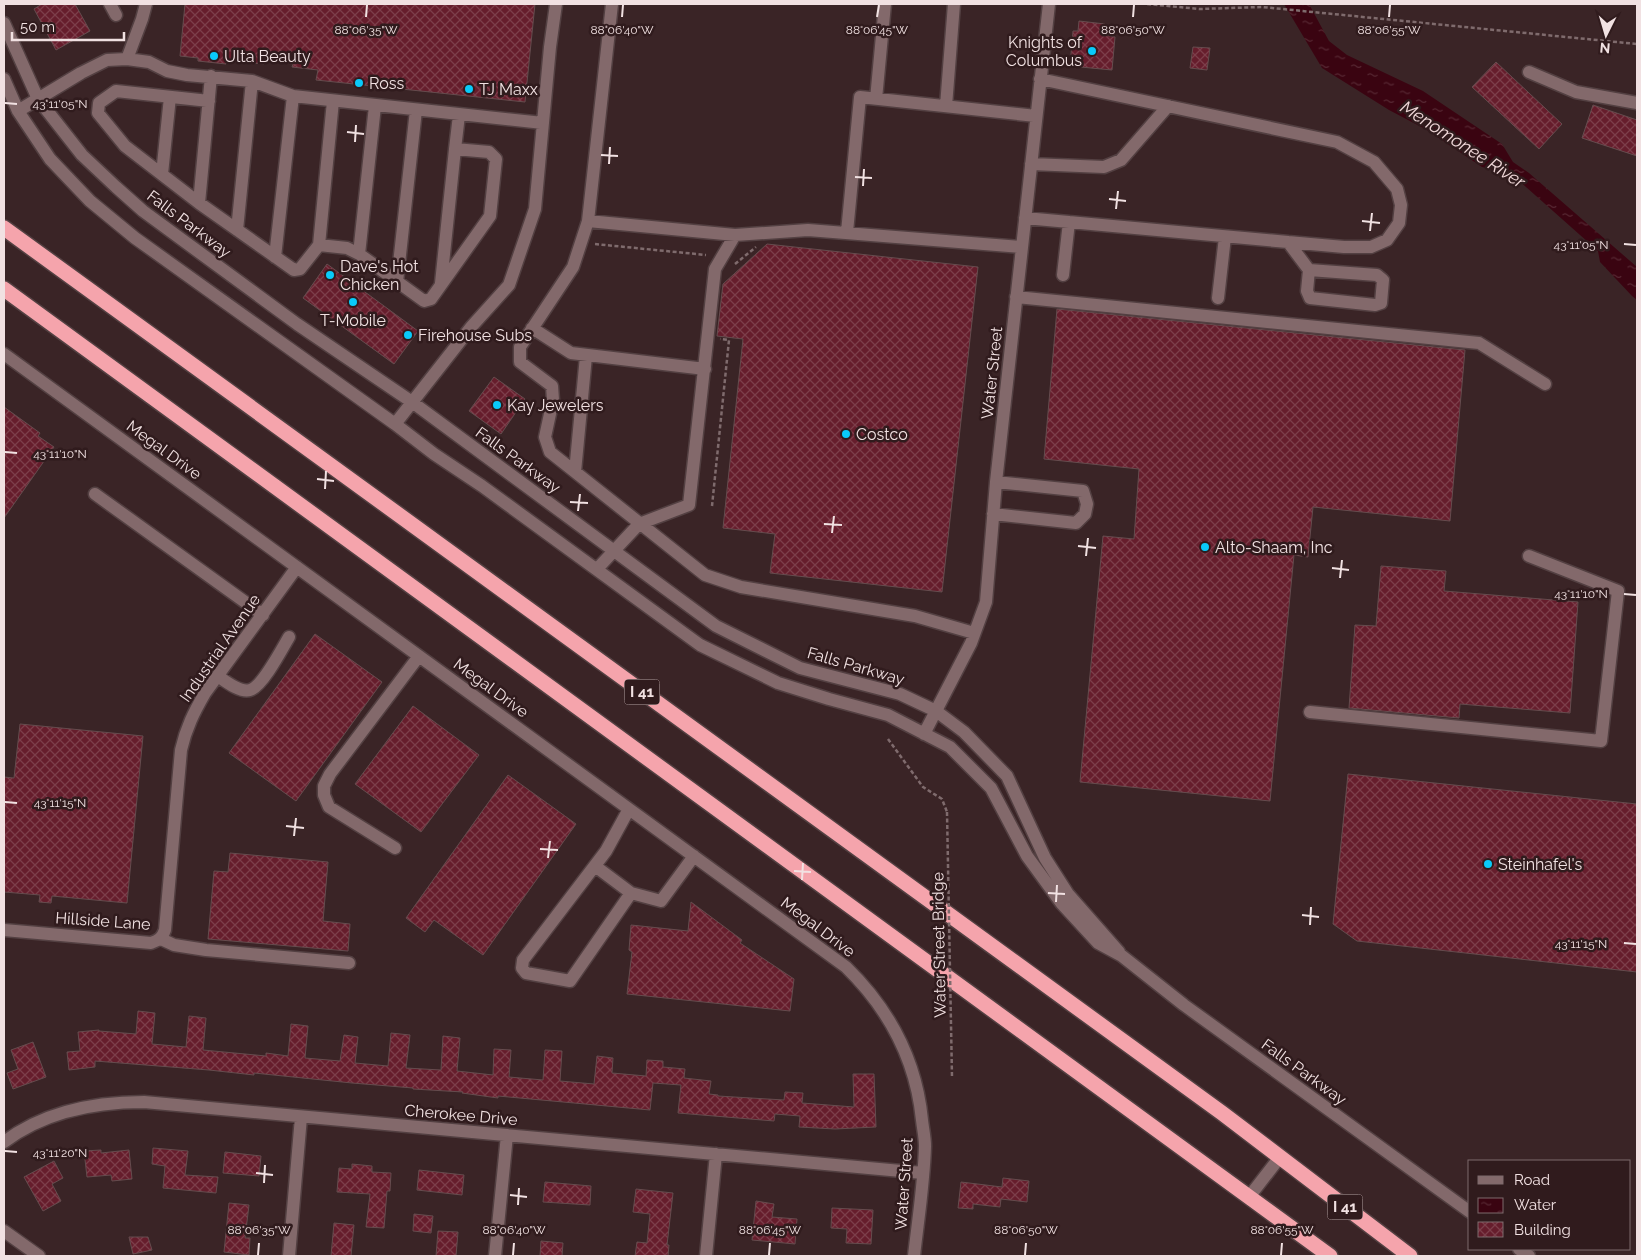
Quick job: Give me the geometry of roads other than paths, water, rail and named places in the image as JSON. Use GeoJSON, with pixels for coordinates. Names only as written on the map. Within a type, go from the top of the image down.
{"type":"FeatureCollection","features":[{"type":"Feature","properties":{"kind":"highway","name":"I 41"},"geometry":{"type":"LineString","coordinates":[[4,228],[1222,1113],[1410,1256]]}},
{"type":"Feature","properties":{"kind":"highway"},"geometry":{"type":"LineString","coordinates":[[4,289],[1330,1256]]}},
{"type":"Feature","properties":{"kind":"street"},"geometry":{"type":"LineString","coordinates":[[127,59],[146,4]]}},
{"type":"Feature","properties":{"kind":"street"},"geometry":{"type":"LineString","coordinates":[[395,424],[472,326],[509,285],[535,208],[550,47],[556,4]]}},
{"type":"Feature","properties":{"kind":"street"},"geometry":{"type":"LineString","coordinates":[[612,4],[588,221],[573,267],[520,347],[520,362],[552,386],[553,400],[545,437],[550,452],[639,524],[705,574],[741,587],[915,616],[974,633]]}},
{"type":"Feature","properties":{"kind":"street"},"geometry":{"type":"LineString","coordinates":[[876,99],[886,4]]}},
{"type":"Feature","properties":{"kind":"street"},"geometry":{"type":"LineString","coordinates":[[946,106],[954,4]]}},
{"type":"Feature","properties":{"kind":"street","name":"Water Street"},"geometry":{"type":"LineString","coordinates":[[924,734],[974,633],[986,602],[996,482],[1049,4]]}},
{"type":"Feature","properties":{"kind":"street","name":"Falls Parkway"},"geometry":{"type":"LineString","coordinates":[[4,23],[38,99],[82,155],[116,188],[143,210],[297,324],[412,402],[716,626],[800,668],[900,694],[936,711],[964,732],[1007,776],[1050,865],[1068,894],[1110,939],[1122,956]]}},
{"type":"Feature","properties":{"kind":"street"},"geometry":{"type":"LineString","coordinates":[[18,111],[81,73],[107,60],[127,59],[149,62],[167,71],[186,75],[252,81],[293,96],[543,123]]}},
{"type":"Feature","properties":{"kind":"street"},"geometry":{"type":"LineString","coordinates":[[1529,72],[1576,92],[1637,103]]}},
{"type":"Feature","properties":{"kind":"street"},"geometry":{"type":"LineString","coordinates":[[199,202],[211,76]]}},
{"type":"Feature","properties":{"kind":"street","name":"Falls Parkway"},"geometry":{"type":"LineString","coordinates":[[4,79],[18,111],[50,159],[90,201],[135,238],[700,644],[778,683],[888,715],[950,747],[991,788],[1027,856],[1062,904],[1098,944],[1122,956],[1184,1005],[1468,1211]]}},
{"type":"Feature","properties":{"kind":"street"},"geometry":{"type":"LineString","coordinates":[[1025,218],[1344,247],[1371,247],[1387,240],[1399,223],[1401,205],[1396,189],[1374,162],[1337,142],[1040,79]]}},
{"type":"Feature","properties":{"kind":"street"},"geometry":{"type":"LineString","coordinates":[[237,230],[252,81]]}},
{"type":"Feature","properties":{"kind":"street"},"geometry":{"type":"LineString","coordinates":[[209,101],[116,91],[99,103],[98,113],[126,146],[199,202],[294,270],[300,269],[319,246],[333,101]]}},
{"type":"Feature","properties":{"kind":"street"},"geometry":{"type":"LineString","coordinates":[[275,257],[293,96]]}},
{"type":"Feature","properties":{"kind":"street"},"geometry":{"type":"LineString","coordinates":[[162,174],[170,97]]}},
{"type":"Feature","properties":{"kind":"street"},"geometry":{"type":"LineString","coordinates":[[847,232],[860,97],[1036,116]]}},
{"type":"Feature","properties":{"kind":"street"},"geometry":{"type":"LineString","coordinates":[[359,254],[375,106]]}},
{"type":"Feature","properties":{"kind":"street"},"geometry":{"type":"LineString","coordinates":[[1031,164],[1104,167],[1113,164],[1121,160],[1168,106]]}},
{"type":"Feature","properties":{"kind":"street"},"geometry":{"type":"LineString","coordinates":[[397,282],[416,110]]}},
{"type":"Feature","properties":{"kind":"street"},"geometry":{"type":"LineString","coordinates":[[441,286],[459,114]]}},
{"type":"Feature","properties":{"kind":"street"},"geometry":{"type":"LineString","coordinates":[[319,246],[347,248],[359,254],[424,301],[431,299],[490,216],[496,159],[489,152],[455,149]]}},
{"type":"Feature","properties":{"kind":"street"},"geometry":{"type":"LineString","coordinates":[[588,221],[735,235],[808,230],[1022,247]]}},
{"type":"Feature","properties":{"kind":"street"},"geometry":{"type":"LineString","coordinates":[[1063,275],[1068,222]]}},
{"type":"Feature","properties":{"kind":"street"},"geometry":{"type":"LineString","coordinates":[[597,569],[639,524],[689,505],[705,369],[714,269],[735,235]]}},
{"type":"Feature","properties":{"kind":"street"},"geometry":{"type":"LineString","coordinates":[[1218,298],[1226,237]]}},
{"type":"Feature","properties":{"kind":"street"},"geometry":{"type":"LineString","coordinates":[[1288,242],[1310,270],[1307,292],[1310,298],[1375,305],[1381,303],[1383,280],[1377,275],[1310,270]]}},
{"type":"Feature","properties":{"kind":"street"},"geometry":{"type":"LineString","coordinates":[[1016,297],[1479,343],[1545,384]]}},
{"type":"Feature","properties":{"kind":"street"},"geometry":{"type":"LineString","coordinates":[[532,328],[571,353],[705,369]]}},
{"type":"Feature","properties":{"kind":"street","name":"Megal Drive"},"geometry":{"type":"LineString","coordinates":[[4,354],[846,967],[861,982],[889,1018],[903,1044],[917,1085]]}},
{"type":"Feature","properties":{"kind":"street"},"geometry":{"type":"LineString","coordinates":[[575,472],[586,356]]}},
{"type":"Feature","properties":{"kind":"street"},"geometry":{"type":"LineString","coordinates":[[993,514],[1076,523],[1085,514],[1087,504],[1083,491],[996,482]]}},
{"type":"Feature","properties":{"kind":"street"},"geometry":{"type":"LineString","coordinates":[[95,494],[263,615]]}},
{"type":"Feature","properties":{"kind":"street"},"geometry":{"type":"LineString","coordinates":[[1310,712],[1601,741],[1618,591],[1529,556]]}},
{"type":"Feature","properties":{"kind":"street","name":"Industrial Avenue"},"geometry":{"type":"LineString","coordinates":[[168,902],[185,735],[194,712],[218,676],[297,567]]}},
{"type":"Feature","properties":{"kind":"street"},"geometry":{"type":"LineString","coordinates":[[218,676],[242,690],[249,690],[258,685],[289,637]]}},
{"type":"Feature","properties":{"kind":"street"},"geometry":{"type":"LineString","coordinates":[[395,848],[329,807],[324,795],[324,786],[330,774],[419,656]]}},
{"type":"Feature","properties":{"kind":"street"},"geometry":{"type":"LineString","coordinates":[[629,809],[606,851],[522,960],[522,968],[526,973],[570,981],[631,893]]}},
{"type":"Feature","properties":{"kind":"street"},"geometry":{"type":"LineString","coordinates":[[595,866],[631,893],[661,901],[694,856]]}},
{"type":"Feature","properties":{"kind":"street","name":"Hillside Lane"},"geometry":{"type":"LineString","coordinates":[[4,930],[151,943],[161,939],[165,930],[168,902]]}},
{"type":"Feature","properties":{"kind":"street"},"geometry":{"type":"LineString","coordinates":[[161,939],[174,945],[206,950],[349,963]]}},
{"type":"Feature","properties":{"kind":"street","name":"Water Street"},"geometry":{"type":"LineString","coordinates":[[914,1256],[925,1144],[917,1085]]}},
{"type":"Feature","properties":{"kind":"street","name":"Cherokee Drive"},"geometry":{"type":"LineString","coordinates":[[4,1142],[38,1122],[72,1109],[113,1102],[144,1102],[923,1173]]}},
{"type":"Feature","properties":{"kind":"street"},"geometry":{"type":"LineString","coordinates":[[289,1256],[301,1116]]}},
{"type":"Feature","properties":{"kind":"street"},"geometry":{"type":"LineString","coordinates":[[496,1256],[507,1135]]}},
{"type":"Feature","properties":{"kind":"street"},"geometry":{"type":"LineString","coordinates":[[706,1256],[716,1154]]}},
{"type":"Feature","properties":{"kind":"street"},"geometry":{"type":"LineString","coordinates":[[1250,1196],[1280,1157]]}},
{"type":"Feature","properties":{"kind":"street"},"geometry":{"type":"LineString","coordinates":[[4,1231],[39,1256]]}},
{"type":"Feature","properties":{"kind":"water","name":"Menomonee River"},"geometry":{"type":"Polygon","coordinates":[[[1284,4],[1309,4],[1329,41],[1347,55],[1423,91],[1502,144],[1513,162],[1529,173],[1637,267],[1637,300],[1600,262],[1598,251],[1518,180],[1498,171],[1482,167],[1427,130],[1389,110],[1322,68],[1284,4]]]}},
{"type":"Feature","properties":{"kind":"place","name":"Knights of Columbus"},"geometry":{"type":"Point","coordinates":[1092,51]}},
{"type":"Feature","properties":{"kind":"place","name":"Ulta Beauty"},"geometry":{"type":"Point","coordinates":[214,56]}},
{"type":"Feature","properties":{"kind":"place","name":"Ross"},"geometry":{"type":"Point","coordinates":[359,83]}},
{"type":"Feature","properties":{"kind":"place","name":"TJ Maxx"},"geometry":{"type":"Point","coordinates":[469,89]}},
{"type":"Feature","properties":{"kind":"place","name":"Dave's Hot Chicken"},"geometry":{"type":"Point","coordinates":[330,275]}},
{"type":"Feature","properties":{"kind":"place","name":"T-Mobile"},"geometry":{"type":"Point","coordinates":[353,302]}},
{"type":"Feature","properties":{"kind":"place","name":"Firehouse Subs"},"geometry":{"type":"Point","coordinates":[408,335]}},
{"type":"Feature","properties":{"kind":"place","name":"Kay Jewelers"},"geometry":{"type":"Point","coordinates":[497,405]}},
{"type":"Feature","properties":{"kind":"place","name":"Costco"},"geometry":{"type":"Point","coordinates":[846,434]}},
{"type":"Feature","properties":{"kind":"place","name":"Alto-Shaam, Inc"},"geometry":{"type":"Point","coordinates":[1205,547]}},
{"type":"Feature","properties":{"kind":"place","name":"Steinhafel's"},"geometry":{"type":"Point","coordinates":[1488,864]}}]}
